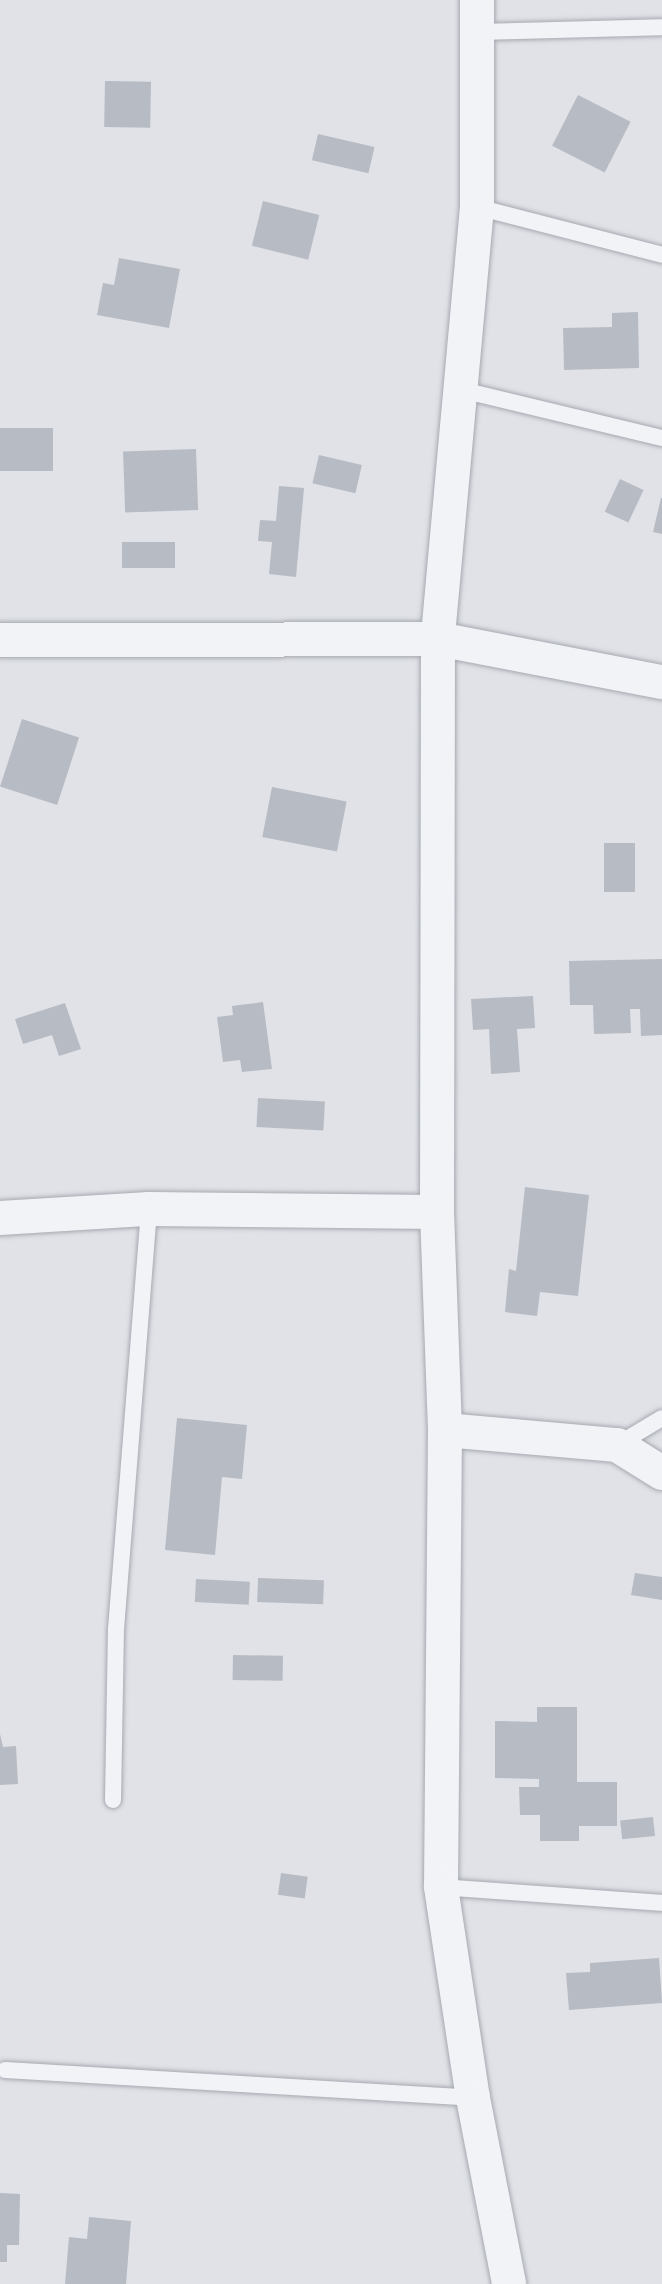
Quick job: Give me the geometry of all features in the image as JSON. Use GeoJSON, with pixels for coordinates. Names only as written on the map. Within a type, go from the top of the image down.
{"type":"FeatureCollection","features":[{"type":"Feature","properties":{"kind":"street"},"geometry":{"type":"LineString","coordinates":[[477,16],[477,207],[438,639],[437,1212],[445,1430],[441,1887],[473,2098],[509,2284]]}},
{"type":"Feature","properties":{"kind":"street"},"geometry":{"type":"LineString","coordinates":[[0,640],[438,639],[662,682]]}},
{"type":"Feature","properties":{"kind":"street"},"geometry":{"type":"LineString","coordinates":[[0,1218],[149,1209],[437,1212]]}},
{"type":"Feature","properties":{"kind":"street"},"geometry":{"type":"LineString","coordinates":[[445,1430],[617,1445],[662,1473]]}},
{"type":"Feature","properties":{"kind":"lane"},"geometry":{"type":"LineString","coordinates":[[477,16],[662,27]]}},
{"type":"Feature","properties":{"kind":"lane"},"geometry":{"type":"LineString","coordinates":[[477,207],[662,255]]}},
{"type":"Feature","properties":{"kind":"lane"},"geometry":{"type":"LineString","coordinates":[[462,390],[662,438]]}},
{"type":"Feature","properties":{"kind":"lane"},"geometry":{"type":"LineString","coordinates":[[113,1800],[116,1629],[149,1209]]}},
{"type":"Feature","properties":{"kind":"lane"},"geometry":{"type":"LineString","coordinates":[[617,1445],[662,1418]]}},
{"type":"Feature","properties":{"kind":"lane"},"geometry":{"type":"LineString","coordinates":[[441,1887],[662,1903]]}},
{"type":"Feature","properties":{"kind":"lane"},"geometry":{"type":"LineString","coordinates":[[5,2070],[473,2098]]}},
{"type":"Feature","properties":{"kind":"building"},"geometry":{"type":"Polygon","coordinates":[[[105,81],[151,82],[150,128],[104,127],[105,81]]]}},
{"type":"Feature","properties":{"kind":"building"},"geometry":{"type":"Polygon","coordinates":[[[578,95],[631,122],[605,173],[552,146],[578,95]]]}},
{"type":"Feature","properties":{"kind":"building"},"geometry":{"type":"Polygon","coordinates":[[[318,134],[375,147],[368,173],[312,160],[318,134]]]}},
{"type":"Feature","properties":{"kind":"building"},"geometry":{"type":"Polygon","coordinates":[[[263,201],[319,215],[308,260],[252,246],[263,201]]]}},
{"type":"Feature","properties":{"kind":"building"},"geometry":{"type":"Polygon","coordinates":[[[119,258],[180,269],[169,328],[97,315],[103,283],[114,285],[119,258]]]}},
{"type":"Feature","properties":{"kind":"building"},"geometry":{"type":"Polygon","coordinates":[[[638,312],[639,368],[564,370],[563,328],[612,327],[612,313],[638,312]]]}},
{"type":"Feature","properties":{"kind":"building"},"geometry":{"type":"Polygon","coordinates":[[[0,428],[53,428],[53,471],[0,471],[0,428]]]}},
{"type":"Feature","properties":{"kind":"building"},"geometry":{"type":"Polygon","coordinates":[[[196,449],[198,510],[125,513],[123,452],[196,449]]]}},
{"type":"Feature","properties":{"kind":"building"},"geometry":{"type":"Polygon","coordinates":[[[319,455],[362,465],[355,493],[312,483],[319,455]]]}},
{"type":"Feature","properties":{"kind":"building"},"geometry":{"type":"Polygon","coordinates":[[[620,479],[644,490],[628,523],[605,512],[620,479]]]}},
{"type":"Feature","properties":{"kind":"building"},"geometry":{"type":"Polygon","coordinates":[[[279,486],[304,488],[296,577],[269,574],[272,542],[258,541],[260,520],[276,521],[279,486]]]}},
{"type":"Feature","properties":{"kind":"building"},"geometry":{"type":"Polygon","coordinates":[[[662,498],[662,534],[653,532],[662,498]]]}},
{"type":"Feature","properties":{"kind":"building"},"geometry":{"type":"Polygon","coordinates":[[[122,542],[175,542],[175,568],[122,568],[122,542]]]}},
{"type":"Feature","properties":{"kind":"building"},"geometry":{"type":"Polygon","coordinates":[[[22,719],[79,738],[57,805],[0,787],[22,719]]]}},
{"type":"Feature","properties":{"kind":"building"},"geometry":{"type":"Polygon","coordinates":[[[272,787],[347,802],[337,852],[262,837],[272,787]]]}},
{"type":"Feature","properties":{"kind":"building"},"geometry":{"type":"Polygon","coordinates":[[[604,843],[635,843],[635,892],[604,892],[604,843]]]}},
{"type":"Feature","properties":{"kind":"building"},"geometry":{"type":"Polygon","coordinates":[[[662,959],[662,1035],[641,1036],[640,1009],[630,1009],[631,1033],[594,1034],[593,1005],[570,1005],[569,961],[662,959]]]}},
{"type":"Feature","properties":{"kind":"building"},"geometry":{"type":"Polygon","coordinates":[[[533,996],[535,1028],[517,1029],[520,1072],[491,1074],[489,1029],[473,1030],[471,999],[533,996]]]}},
{"type":"Feature","properties":{"kind":"building"},"geometry":{"type":"Polygon","coordinates":[[[263,1002],[272,1069],[242,1072],[240,1060],[223,1062],[217,1017],[233,1015],[232,1006],[263,1002]]]}},
{"type":"Feature","properties":{"kind":"building"},"geometry":{"type":"Polygon","coordinates":[[[65,1003],[81,1049],[59,1056],[52,1035],[23,1044],[15,1019],[65,1003]]]}},
{"type":"Feature","properties":{"kind":"building"},"geometry":{"type":"Polygon","coordinates":[[[258,1098],[325,1102],[323,1130],[256,1127],[258,1098]]]}},
{"type":"Feature","properties":{"kind":"building"},"geometry":{"type":"Polygon","coordinates":[[[525,1187],[589,1195],[578,1296],[540,1292],[537,1316],[505,1312],[509,1269],[516,1271],[525,1187]]]}},
{"type":"Feature","properties":{"kind":"building"},"geometry":{"type":"Polygon","coordinates":[[[177,1418],[247,1425],[242,1479],[222,1477],[215,1555],[165,1550],[177,1418]]]}},
{"type":"Feature","properties":{"kind":"building"},"geometry":{"type":"Polygon","coordinates":[[[635,1573],[662,1577],[662,1600],[631,1595],[635,1573]]]}},
{"type":"Feature","properties":{"kind":"building"},"geometry":{"type":"Polygon","coordinates":[[[258,1578],[324,1580],[323,1604],[257,1602],[258,1578]]]}},
{"type":"Feature","properties":{"kind":"building"},"geometry":{"type":"Polygon","coordinates":[[[196,1579],[250,1582],[249,1605],[195,1602],[196,1579]]]}},
{"type":"Feature","properties":{"kind":"building"},"geometry":{"type":"Polygon","coordinates":[[[233,1655],[283,1656],[283,1681],[233,1680],[233,1655]]]}},
{"type":"Feature","properties":{"kind":"building"},"geometry":{"type":"Polygon","coordinates":[[[537,1707],[577,1707],[577,1782],[617,1782],[617,1826],[579,1826],[579,1841],[540,1841],[540,1815],[520,1815],[519,1787],[539,1787],[539,1779],[495,1778],[495,1721],[537,1722],[537,1707]]]}},
{"type":"Feature","properties":{"kind":"building"},"geometry":{"type":"Polygon","coordinates":[[[0,1734],[3,1747],[16,1746],[18,1784],[0,1785],[0,1734]]]}},
{"type":"Feature","properties":{"kind":"building"},"geometry":{"type":"Polygon","coordinates":[[[653,1817],[655,1836],[622,1839],[620,1820],[653,1817]]]}},
{"type":"Feature","properties":{"kind":"building"},"geometry":{"type":"Polygon","coordinates":[[[281,1873],[308,1877],[305,1899],[278,1895],[281,1873]]]}},
{"type":"Feature","properties":{"kind":"building"},"geometry":{"type":"Polygon","coordinates":[[[659,1958],[662,2003],[569,2010],[566,1973],[590,1972],[590,1963],[659,1958]]]}},
{"type":"Feature","properties":{"kind":"building"},"geometry":{"type":"Polygon","coordinates":[[[0,2193],[20,2194],[19,2245],[7,2245],[7,2262],[0,2262],[0,2193]]]}},
{"type":"Feature","properties":{"kind":"building"},"geometry":{"type":"Polygon","coordinates":[[[89,2217],[131,2221],[126,2284],[65,2284],[69,2237],[87,2239],[89,2217]]]}}]}
